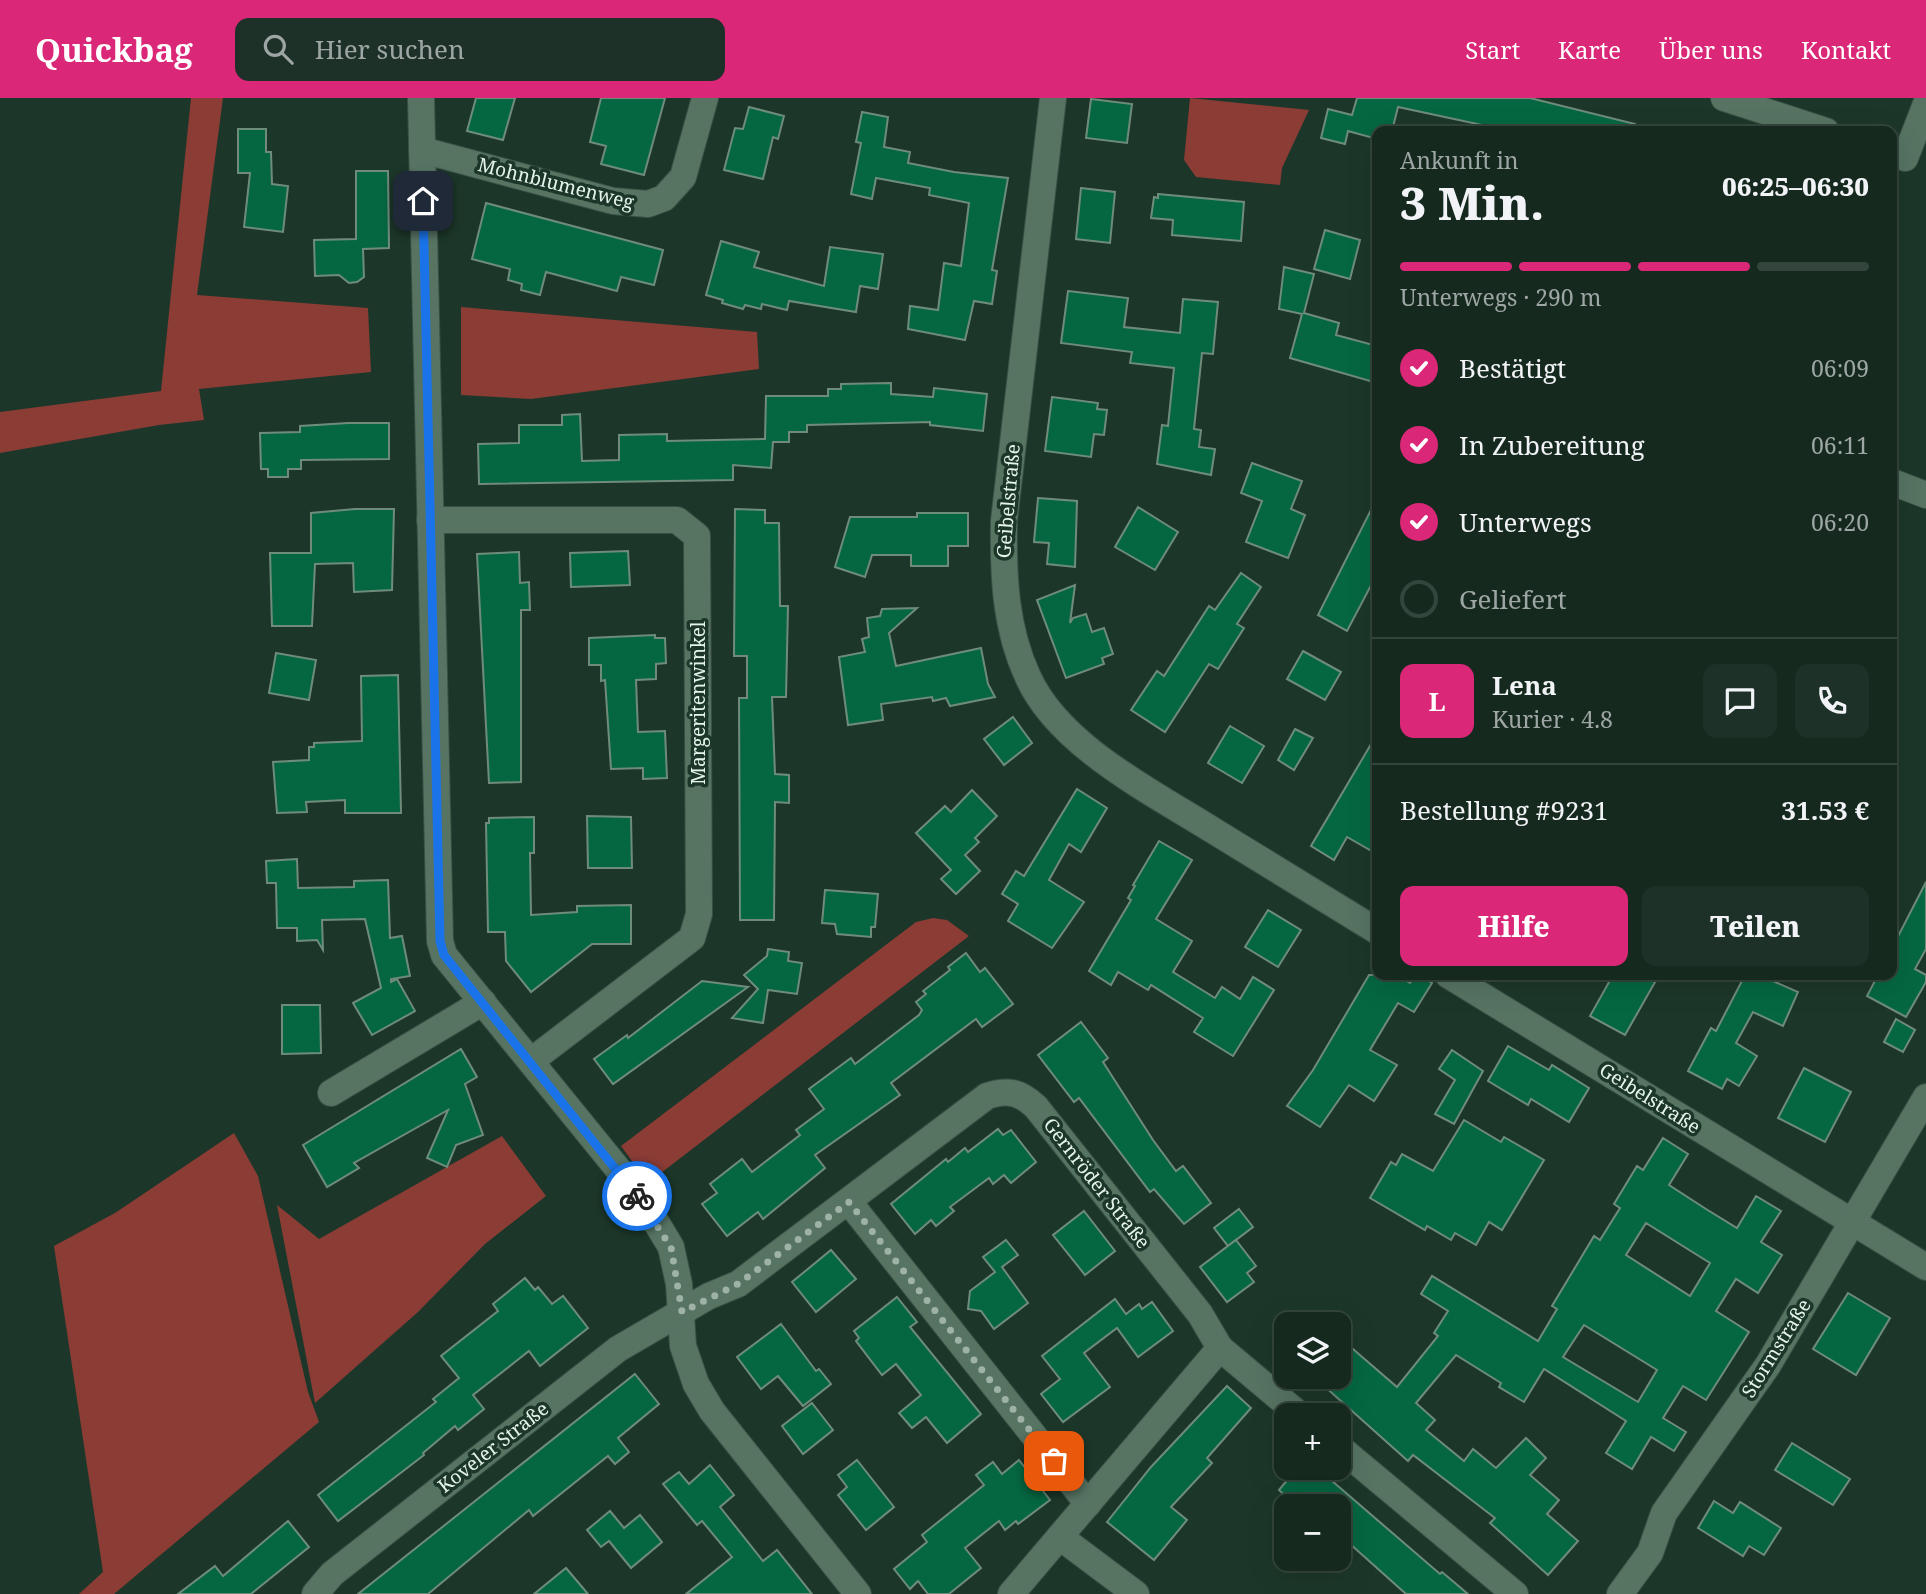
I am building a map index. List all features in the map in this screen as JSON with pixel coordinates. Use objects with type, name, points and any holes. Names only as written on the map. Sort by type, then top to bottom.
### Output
[{"type":"street","points":[[421,98],[440,941],[444,955],[622,1174],[659,1227],[671,1247],[682,1312],[683,1346],[696,1384],[712,1411],[858,1594]]},
{"type":"street","name":"Mohnblumenweg","points":[[422,150],[614,201],[648,204],[664,198],[683,177],[705,98]]},
{"type":"street","name":"Geibelstraße","points":[[1053,98],[1004,521],[1003,571],[1008,617],[1028,678],[1050,715],[1121,773],[1372,928]]},
{"type":"street","points":[[1724,98],[1811,126]]},
{"type":"street","points":[[1908,159],[1926,104]]},
{"type":"street","points":[[1897,484],[1926,495]]},
{"type":"street","name":"Margeritenwinkel","points":[[430,520],[677,520],[697,536],[699,914],[692,938],[531,1061]]},
{"type":"street","name":"Geibelstraße","points":[[1456,980],[1926,1267]]},
{"type":"street","points":[[331,1093],[483,1002]]},
{"type":"street","name":"Gernröder Straße","points":[[682,1312],[738,1284],[987,1096],[1003,1091],[1024,1095],[1036,1107],[1200,1314],[1220,1348]]},
{"type":"street","name":"Stormstraße","points":[[1620,1594],[1650,1553],[1664,1513],[1768,1365],[1926,1097]]},
{"type":"street","points":[[849,1202],[1088,1504]]},
{"type":"street","name":"Koveler Straße","points":[[315,1594],[332,1574],[618,1349],[682,1312]]},
{"type":"street","points":[[1011,1594],[1220,1348],[1286,1403]]},
{"type":"street","points":[[1351,1457],[1515,1594]]},
{"type":"street","points":[[1060,1537],[1136,1594]]},
{"type":"shaded area","points":[[191,98],[223,98],[197,295],[368,308],[371,372],[199,389],[204,420],[159,425],[0,453],[0,412],[161,391]]},
{"type":"shaded area","points":[[1190,98],[1309,110],[1282,168],[1280,185],[1196,177],[1184,160]]},
{"type":"shaded area","points":[[461,307],[757,332],[759,369],[531,399],[461,395]]},
{"type":"shaded area","points":[[933,918],[947,920],[969,936],[648,1183],[621,1146],[916,922]]},
{"type":"shaded area","points":[[234,1133],[258,1176],[308,1392],[319,1422],[114,1594],[79,1594],[103,1572],[54,1246],[115,1213]]},
{"type":"shaded area","points":[[502,1136],[546,1196],[485,1244],[418,1312],[315,1403],[277,1205],[319,1239]]},
{"type":"building","points":[[476,98],[515,98],[503,140],[467,131]]},
{"type":"building","points":[[601,98],[665,98],[644,175],[601,164],[606,146],[590,142]]},
{"type":"building","points":[[1357,98],[1530,98],[1635,124],[1487,126],[1398,107],[1393,126],[1372,126],[1372,138],[1348,131],[1345,144],[1321,138],[1328,109],[1352,115]]},
{"type":"building","points":[[1091,99],[1132,104],[1127,143],[1086,138]]},
{"type":"building","points":[[749,107],[784,116],[778,139],[773,137],[763,179],[724,170],[735,128],[743,129]]},
{"type":"building","points":[[862,112],[888,117],[884,147],[910,152],[908,163],[1008,178],[992,270],[997,271],[992,304],[974,301],[965,340],[908,329],[910,306],[938,310],[944,263],[961,266],[969,203],[929,195],[930,188],[876,178],[872,199],[851,194],[861,143],[856,142]]},
{"type":"building","points":[[238,129],[266,129],[266,152],[271,152],[272,184],[288,186],[283,232],[244,227],[250,173],[238,173]]},
{"type":"building","points":[[356,171],[388,171],[389,248],[363,249],[364,277],[357,282],[349,283],[339,275],[315,276],[314,240],[356,239]]},
{"type":"building","points":[[1081,188],[1115,192],[1110,243],[1076,239]]},
{"type":"building","points":[[1158,194],[1244,202],[1241,241],[1172,235],[1173,220],[1151,218],[1154,197],[1158,198]]},
{"type":"building","points":[[486,203],[663,250],[654,285],[621,277],[617,291],[546,272],[540,295],[521,290],[522,284],[508,280],[510,269],[472,259]]},
{"type":"building","points":[[1325,230],[1360,240],[1350,279],[1314,269]]},
{"type":"building","points":[[721,241],[759,252],[754,267],[824,286],[830,247],[883,254],[878,289],[860,286],[856,312],[789,301],[787,310],[762,304],[761,309],[745,305],[743,309],[722,303],[723,300],[706,295]]},
{"type":"building","points":[[1284,267],[1314,274],[1304,313],[1339,323],[1336,335],[1372,345],[1372,382],[1290,358],[1302,314],[1279,309]]},
{"type":"building","points":[[1068,291],[1128,298],[1124,327],[1180,333],[1183,299],[1218,302],[1213,354],[1202,353],[1194,429],[1201,430],[1199,447],[1215,449],[1211,475],[1157,464],[1162,425],[1168,426],[1174,368],[1130,363],[1132,352],[1061,343]]},
{"type":"building","points":[[891,383],[891,394],[933,397],[934,388],[987,394],[983,431],[930,425],[930,422],[807,425],[807,432],[789,432],[789,442],[773,442],[771,468],[733,465],[733,480],[479,484],[478,444],[519,443],[519,425],[562,425],[562,415],[580,414],[582,461],[619,460],[619,435],[667,434],[667,441],[765,439],[766,396],[828,396],[828,389],[841,389],[841,384]]},
{"type":"building","points":[[1052,397],[1098,403],[1097,409],[1107,410],[1104,435],[1094,434],[1091,457],[1045,451]]},
{"type":"building","points":[[389,423],[389,459],[301,460],[301,469],[288,469],[288,477],[268,477],[268,469],[261,469],[260,433],[300,432],[300,426]]},
{"type":"building","points":[[1252,463],[1302,481],[1291,509],[1305,515],[1288,558],[1246,542],[1262,501],[1241,493]]},
{"type":"building","points":[[1038,498],[1077,501],[1075,567],[1047,564],[1049,543],[1034,542]]},
{"type":"building","points":[[1138,507],[1178,532],[1155,570],[1115,547]]},
{"type":"building","points":[[1372,508],[1372,584],[1347,631],[1318,615]]},
{"type":"building","points":[[394,509],[392,590],[354,592],[353,563],[315,564],[312,626],[272,626],[270,553],[311,553],[311,513]]},
{"type":"building","points":[[735,509],[765,510],[765,523],[779,523],[780,606],[788,606],[786,697],[772,697],[775,774],[789,775],[789,803],[775,802],[774,920],[740,920],[739,698],[747,698],[747,656],[734,656]]},
{"type":"building","points":[[917,513],[968,513],[968,546],[948,546],[948,566],[911,566],[911,555],[872,555],[865,577],[835,567],[850,517],[917,517]]},
{"type":"building","points":[[628,551],[630,585],[571,587],[570,553]]},
{"type":"building","points":[[519,552],[520,583],[529,582],[530,610],[521,610],[521,782],[489,783],[477,554]]},
{"type":"building","points":[[1241,573],[1261,587],[1237,624],[1244,628],[1218,669],[1209,664],[1165,732],[1131,710],[1157,671],[1164,676],[1209,606],[1215,610]]},
{"type":"building","points":[[1075,585],[1070,623],[1073,618],[1086,614],[1092,632],[1104,628],[1113,654],[1102,658],[1104,664],[1066,678],[1037,600]]},
{"type":"building","points":[[917,608],[889,633],[896,666],[981,648],[988,684],[995,697],[950,706],[946,698],[933,701],[932,697],[881,704],[883,720],[848,725],[839,657],[865,652],[862,639],[869,637],[867,618],[880,616],[882,609]]},
{"type":"building","points":[[655,635],[655,638],[665,638],[666,663],[656,664],[656,679],[636,680],[638,732],[665,731],[667,778],[643,779],[643,768],[611,769],[605,680],[601,681],[601,665],[589,665],[589,638]]},
{"type":"building","points":[[1303,651],[1341,672],[1325,700],[1287,679]]},
{"type":"building","points":[[276,653],[316,660],[309,700],[269,693]]},
{"type":"building","points":[[398,675],[401,813],[345,813],[345,800],[306,802],[307,812],[277,813],[273,762],[309,760],[309,747],[314,747],[314,743],[362,741],[361,676]]},
{"type":"building","points":[[1013,717],[1032,743],[1004,765],[984,739]]},
{"type":"building","points":[[1230,726],[1264,746],[1242,783],[1208,763]]},
{"type":"building","points":[[1295,729],[1313,738],[1294,770],[1278,760]]},
{"type":"building","points":[[1372,742],[1372,851],[1347,837],[1334,860],[1311,846]]},
{"type":"building","points":[[1077,789],[1107,808],[1081,852],[1069,844],[1049,880],[1084,902],[1052,948],[1008,921],[1018,904],[1002,894],[1016,871],[1024,876]]},
{"type":"building","points":[[972,790],[997,816],[975,838],[979,842],[965,855],[980,871],[956,894],[941,879],[951,870],[916,833],[945,806],[951,812]]},
{"type":"building","points":[[587,816],[631,817],[632,868],[588,868]]},
{"type":"building","points":[[534,817],[534,853],[530,853],[531,915],[577,912],[577,906],[631,905],[631,944],[592,944],[531,992],[506,961],[505,932],[488,932],[486,823],[489,823],[489,818]]},
{"type":"building","points":[[1159,841],[1192,860],[1156,919],[1192,941],[1173,972],[1215,998],[1222,987],[1240,999],[1253,977],[1274,990],[1233,1056],[1194,1032],[1203,1018],[1151,985],[1148,990],[1118,972],[1111,985],[1089,971],[1131,900],[1128,898],[1135,886],[1133,885]]},
{"type":"building","points":[[297,859],[298,888],[354,887],[354,881],[388,880],[390,938],[402,936],[410,976],[391,979],[391,982],[397,979],[415,1011],[372,1035],[353,1003],[381,988],[365,919],[322,920],[323,950],[317,940],[297,941],[297,928],[277,928],[276,883],[267,883],[266,861]]},
{"type":"building","points":[[1926,882],[1926,949],[1915,969],[1926,975],[1926,982],[1906,1017],[1867,996],[1875,980],[1897,980],[1897,938]]},
{"type":"building","points":[[825,890],[878,894],[875,927],[871,927],[871,937],[837,934],[835,924],[822,923]]},
{"type":"building","points":[[1268,910],[1301,930],[1278,967],[1245,947]]},
{"type":"building","points":[[768,949],[789,952],[788,961],[802,963],[797,994],[768,990],[763,1023],[732,1018],[758,989],[744,975],[767,956]]},
{"type":"building","points":[[966,953],[980,972],[985,968],[1013,1004],[982,1027],[976,1019],[891,1083],[900,1095],[815,1155],[825,1168],[763,1219],[758,1212],[727,1236],[702,1204],[717,1193],[710,1184],[742,1159],[752,1172],[800,1135],[796,1130],[824,1109],[809,1089],[851,1058],[855,1064],[919,1015],[922,1010],[916,1002],[926,994],[923,991],[950,970],[948,967]]},
{"type":"building","points":[[1369,975],[1372,975],[1372,980],[1405,980],[1410,983],[1412,980],[1427,980],[1432,983],[1414,1012],[1398,1003],[1370,1050],[1397,1065],[1374,1101],[1349,1085],[1320,1127],[1287,1106],[1313,1070]]},
{"type":"building","points":[[1610,980],[1656,980],[1625,1035],[1590,1016]]},
{"type":"building","points":[[1742,980],[1770,980],[1798,992],[1783,1026],[1753,1012],[1736,1043],[1757,1056],[1739,1086],[1727,1079],[1722,1089],[1688,1071],[1711,1028],[1716,1031]]},
{"type":"building","points":[[702,981],[748,987],[613,1084],[594,1059],[627,1035],[628,1038]]},
{"type":"building","points":[[282,1005],[320,1005],[321,1053],[282,1054]]},
{"type":"building","points":[[1896,1019],[1915,1030],[1903,1052],[1884,1042]]},
{"type":"building","points":[[1081,1022],[1108,1058],[1103,1062],[1153,1140],[1176,1171],[1183,1166],[1211,1203],[1184,1224],[1154,1189],[1150,1192],[1079,1098],[1074,1102],[1038,1055]]},
{"type":"building","points":[[1508,1046],[1549,1070],[1552,1065],[1589,1088],[1569,1122],[1531,1099],[1528,1105],[1488,1081]]},
{"type":"building","points":[[461,1049],[477,1077],[465,1084],[483,1135],[456,1145],[447,1167],[427,1158],[448,1110],[354,1163],[359,1168],[327,1187],[303,1145]]},
{"type":"building","points":[[1452,1050],[1483,1071],[1454,1124],[1435,1114],[1455,1080],[1439,1069]]},
{"type":"building","points":[[1804,1068],[1851,1092],[1825,1142],[1778,1118]]},
{"type":"building","points":[[1464,1120],[1501,1142],[1504,1137],[1544,1160],[1502,1230],[1489,1222],[1476,1245],[1455,1233],[1451,1240],[1427,1226],[1425,1230],[1370,1198],[1391,1162],[1396,1165],[1402,1154],[1433,1171]]},
{"type":"building","points":[[998,1129],[1003,1135],[1011,1130],[1036,1162],[1011,1183],[1004,1175],[993,1184],[989,1178],[950,1207],[954,1211],[936,1226],[931,1220],[915,1234],[891,1204],[946,1159],[948,1162],[965,1148],[968,1152]]},
{"type":"building","points":[[1663,1138],[1688,1154],[1669,1185],[1706,1209],[1737,1228],[1756,1196],[1781,1211],[1761,1242],[1782,1255],[1758,1293],[1736,1279],[1716,1311],[1749,1332],[1706,1400],[1683,1386],[1663,1418],[1686,1432],[1674,1451],[1651,1437],[1632,1469],[1606,1453],[1626,1421],[1544,1369],[1524,1402],[1499,1387],[1501,1383],[1456,1355],[1416,1403],[1435,1420],[1426,1430],[1464,1461],[1473,1449],[1496,1468],[1526,1438],[1546,1458],[1530,1475],[1559,1500],[1547,1514],[1578,1541],[1548,1575],[1490,1523],[1495,1518],[1413,1455],[1408,1461],[1351,1410],[1351,1403],[1343,1403],[1327,1389],[1351,1389],[1351,1347],[1397,1387],[1438,1336],[1434,1333],[1448,1311],[1421,1294],[1432,1276],[1538,1341],[1557,1309],[1552,1306],[1594,1236],[1600,1240],[1620,1208],[1614,1204],[1637,1166],[1643,1170]],"holes":[[[1646,1223],[1710,1263],[1690,1296],[1626,1255]],[[1584,1325],[1657,1370],[1638,1402],[1563,1357]]]},
{"type":"building","points":[[1239,1209],[1253,1227],[1228,1246],[1214,1228]]},
{"type":"building","points":[[1084,1211],[1115,1251],[1085,1275],[1053,1235]]},
{"type":"building","points":[[1006,1240],[1018,1255],[1002,1267],[1028,1303],[994,1329],[981,1311],[968,1309],[970,1291],[995,1272],[983,1257]]},
{"type":"building","points":[[1236,1240],[1256,1266],[1247,1273],[1254,1282],[1227,1302],[1200,1267]]},
{"type":"building","points":[[831,1250],[856,1279],[816,1312],[792,1282]]},
{"type":"building","points":[[525,1278],[535,1290],[538,1287],[552,1304],[563,1296],[588,1328],[540,1366],[529,1351],[473,1395],[484,1409],[458,1430],[455,1426],[423,1453],[424,1455],[338,1521],[318,1495],[436,1402],[433,1399],[459,1378],[441,1356],[498,1311],[493,1304]]},
{"type":"building","points":[[1848,1293],[1890,1318],[1856,1375],[1813,1349]]},
{"type":"building","points":[[897,1297],[917,1322],[910,1327],[981,1414],[947,1443],[926,1417],[912,1428],[899,1413],[921,1395],[896,1364],[882,1375],[856,1341],[859,1338],[854,1331]]},
{"type":"building","points":[[1115,1299],[1126,1314],[1139,1304],[1142,1309],[1152,1302],[1173,1331],[1138,1357],[1117,1328],[1084,1353],[1110,1387],[1063,1422],[1041,1394],[1060,1379],[1042,1356]]},
{"type":"building","points":[[781,1324],[816,1371],[819,1369],[831,1384],[803,1406],[778,1376],[761,1389],[737,1357]]},
{"type":"building","points":[[635,1374],[659,1404],[618,1438],[629,1452],[615,1464],[608,1456],[533,1516],[529,1510],[428,1594],[358,1594]]},
{"type":"building","points":[[1227,1386],[1251,1408],[1207,1458],[1212,1463],[1171,1507],[1187,1520],[1154,1560],[1107,1522],[1151,1467]]},
{"type":"building","points":[[812,1403],[833,1430],[803,1454],[782,1426]]},
{"type":"building","points":[[1792,1443],[1850,1479],[1833,1505],[1775,1470]]},
{"type":"building","points":[[857,1460],[894,1507],[866,1530],[838,1495],[847,1487],[838,1475]]},
{"type":"building","points":[[1019,1460],[1050,1500],[1018,1524],[1016,1521],[1005,1530],[999,1521],[965,1548],[981,1568],[949,1594],[928,1594],[918,1581],[910,1589],[894,1569],[927,1542],[922,1535],[984,1485],[976,1475],[993,1462],[1002,1474]]},
{"type":"building","points":[[710,1465],[734,1495],[720,1507],[763,1561],[777,1550],[812,1594],[686,1594],[732,1557],[702,1521],[697,1525],[663,1484],[679,1472],[689,1484]]},
{"type":"building","points":[[1287,1480],[1331,1480],[1347,1494],[1283,1494],[1279,1490]]},
{"type":"building","points":[[1351,1497],[1440,1574],[1442,1572],[1468,1594],[1406,1594],[1351,1545]]},
{"type":"building","points":[[1714,1501],[1733,1513],[1740,1502],[1781,1528],[1764,1555],[1749,1546],[1743,1556],[1698,1528]]},
{"type":"building","points":[[610,1511],[624,1528],[640,1515],[662,1542],[631,1568],[609,1541],[601,1547],[587,1530]]},
{"type":"building","points":[[288,1521],[309,1547],[251,1594],[178,1594],[215,1566],[223,1576]]},
{"type":"building","points":[[566,1568],[588,1594],[534,1594]]},
{"type":"way so far","points":[[637,1196],[671,1247],[682,1312],[709,1296],[738,1284],[849,1202],[1054,1461]]},
{"type":"route","points":[[423,201],[440,941],[444,955],[637,1196]]}]
